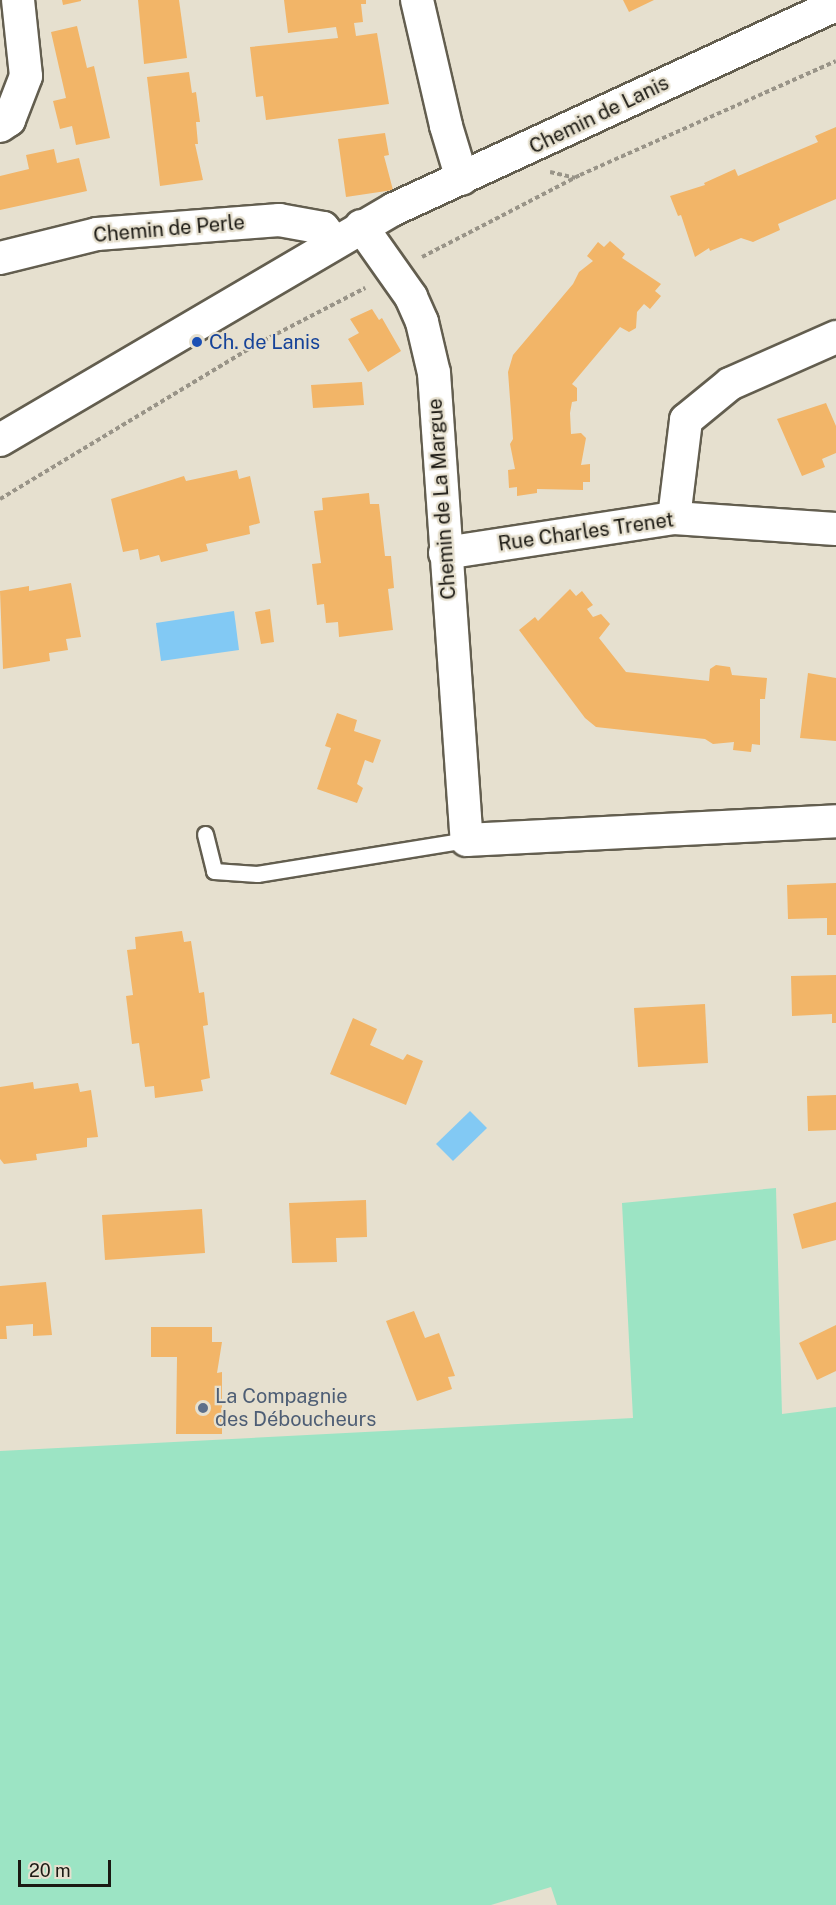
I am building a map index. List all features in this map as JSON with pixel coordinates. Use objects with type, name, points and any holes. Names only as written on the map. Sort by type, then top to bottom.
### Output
[{"type":"street","points":[[0,126],[9,120],[26,76],[18,0]]},
{"type":"street","points":[[417,0],[446,126],[462,178]]},
{"type":"street","name":"Chemin de Lanis","points":[[361,226],[836,5]]},
{"type":"street","name":"Chemin de Perle","points":[[0,258],[97,234],[279,220],[323,228],[334,241]]},
{"type":"street","points":[[0,440],[361,226]]},
{"type":"street","name":"Chemin de La Margue","points":[[361,226],[396,272],[422,322],[434,373],[467,840]]},
{"type":"street","points":[[674,518],[686,420],[730,384],[836,338]]},
{"type":"street","name":"Rue Charles Trenet","points":[[445,553],[674,518],[836,529]]},
{"type":"street","points":[[467,840],[836,821]]},
{"type":"lane","points":[[205,834],[214,872],[257,874],[467,840]]},
{"type":"path","points":[[421,258],[580,175],[836,61]]},
{"type":"path","points":[[0,499],[257,344],[374,283]]},
{"type":"green space","points":[[776,1188],[782,1414],[836,1407],[836,1905],[557,1905],[551,1887],[491,1905],[0,1905],[0,1451],[633,1418],[622,1203]]},
{"type":"water","points":[[234,611],[239,650],[161,661],[156,623]]},
{"type":"water","points":[[470,1111],[487,1128],[453,1161],[436,1144]]},
{"type":"building","points":[[62,0],[81,0],[81,1],[63,5]]},
{"type":"building","points":[[138,0],[179,0],[187,58],[144,64]]},
{"type":"building","points":[[284,0],[366,0],[366,4],[361,4],[363,22],[354,23],[356,36],[377,33],[389,104],[266,120],[263,96],[256,97],[250,47],[338,38],[336,27],[288,33]]},
{"type":"building","points":[[623,0],[654,0],[629,12]]},
{"type":"building","points":[[77,26],[87,68],[94,66],[110,138],[76,145],[72,126],[60,129],[53,101],[66,98],[51,32]]},
{"type":"building","points":[[189,72],[192,93],[196,92],[200,122],[196,122],[198,144],[195,144],[203,180],[160,186],[147,77]]},
{"type":"building","points":[[836,127],[836,199],[778,224],[780,230],[753,242],[741,238],[710,251],[709,248],[695,257],[681,215],[678,216],[670,196],[705,185],[704,183],[735,169],[738,176],[818,142],[815,136]]},
{"type":"building","points":[[385,133],[389,155],[384,156],[393,190],[346,197],[338,139]]},
{"type":"building","points":[[54,149],[57,163],[79,158],[87,191],[0,210],[0,176],[29,169],[26,155]]},
{"type":"building","points":[[610,241],[625,254],[622,258],[661,284],[655,291],[661,296],[650,309],[644,304],[637,312],[636,328],[629,332],[620,327],[572,384],[577,388],[577,401],[572,402],[570,413],[571,434],[581,433],[586,438],[581,465],[590,464],[590,482],[583,482],[583,490],[537,489],[537,493],[517,496],[517,487],[509,488],[508,470],[515,469],[510,444],[513,439],[508,372],[513,355],[573,284],[579,272],[593,261],[587,256],[598,242],[604,247]]},
{"type":"building","points":[[372,309],[379,320],[382,318],[401,351],[368,372],[348,339],[359,333],[350,319]]},
{"type":"building","points":[[362,382],[364,405],[313,408],[311,385]]},
{"type":"building","points":[[826,403],[836,426],[836,453],[822,459],[825,467],[802,476],[777,419]]},
{"type":"building","points":[[237,470],[239,479],[250,476],[260,523],[249,526],[250,534],[206,544],[208,551],[161,562],[159,555],[140,560],[138,549],[123,552],[111,499],[184,476],[186,481]]},
{"type":"building","points":[[369,493],[370,504],[379,504],[385,556],[391,556],[394,588],[388,589],[393,630],[339,637],[338,622],[326,623],[324,604],[317,605],[312,564],[321,563],[314,511],[323,510],[322,498]]},
{"type":"building","points":[[71,583],[81,637],[66,639],[68,650],[49,653],[50,661],[3,669],[0,591],[29,586],[29,591]]},
{"type":"building","points":[[570,589],[576,596],[582,591],[593,605],[587,609],[593,617],[601,614],[610,624],[599,638],[626,672],[709,681],[710,669],[716,665],[730,667],[732,675],[767,678],[765,699],[760,699],[760,745],[752,744],[751,752],[733,750],[734,742],[713,744],[705,739],[596,727],[585,718],[519,630],[535,617],[538,621]]},
{"type":"building","points":[[270,609],[274,642],[261,644],[255,612]]},
{"type":"building","points":[[808,673],[836,678],[836,741],[800,738]]},
{"type":"building","points":[[337,713],[357,720],[354,731],[381,740],[373,763],[365,760],[357,784],[363,788],[357,803],[317,789],[331,748],[325,746]]},
{"type":"building","points":[[836,883],[836,935],[827,935],[827,918],[788,919],[787,885]]},
{"type":"building","points":[[182,931],[184,942],[191,941],[199,993],[204,992],[208,1025],[203,1026],[210,1078],[201,1080],[203,1091],[155,1098],[154,1086],[145,1087],[139,1043],[132,1044],[126,996],[133,995],[127,950],[136,949],[135,937]]},
{"type":"building","points":[[836,975],[836,1023],[832,1023],[832,1014],[792,1016],[791,976]]},
{"type":"building","points":[[705,1004],[708,1063],[638,1067],[634,1008]]},
{"type":"building","points":[[353,1018],[377,1029],[370,1045],[403,1060],[407,1054],[423,1061],[406,1105],[330,1074]]},
{"type":"building","points":[[33,1082],[34,1089],[78,1083],[80,1092],[91,1090],[98,1137],[87,1138],[87,1147],[36,1154],[37,1160],[4,1164],[0,1159],[0,1087]]},
{"type":"building","points":[[836,1095],[836,1130],[808,1131],[807,1096]]},
{"type":"building","points":[[366,1200],[367,1237],[336,1238],[337,1262],[292,1263],[289,1203]]},
{"type":"building","points":[[836,1202],[836,1240],[802,1249],[793,1214]]},
{"type":"building","points":[[202,1209],[205,1253],[105,1260],[102,1215]]},
{"type":"building","points":[[46,1282],[52,1335],[33,1336],[33,1324],[6,1326],[7,1339],[0,1339],[0,1286]]},
{"type":"building","points":[[414,1311],[425,1338],[439,1333],[455,1376],[448,1377],[452,1389],[417,1401],[386,1321]]},
{"type":"building","points":[[836,1325],[836,1371],[817,1380],[799,1343]]},
{"type":"building","points":[[151,1327],[212,1327],[212,1342],[222,1342],[217,1373],[222,1372],[222,1434],[176,1434],[177,1357],[151,1357]]},
{"type":"place","name":"Ch. de Lanis","points":[[197,342]]},
{"type":"place","name":"La Compagnie des Déboucheurs","points":[[203,1408]]}]
